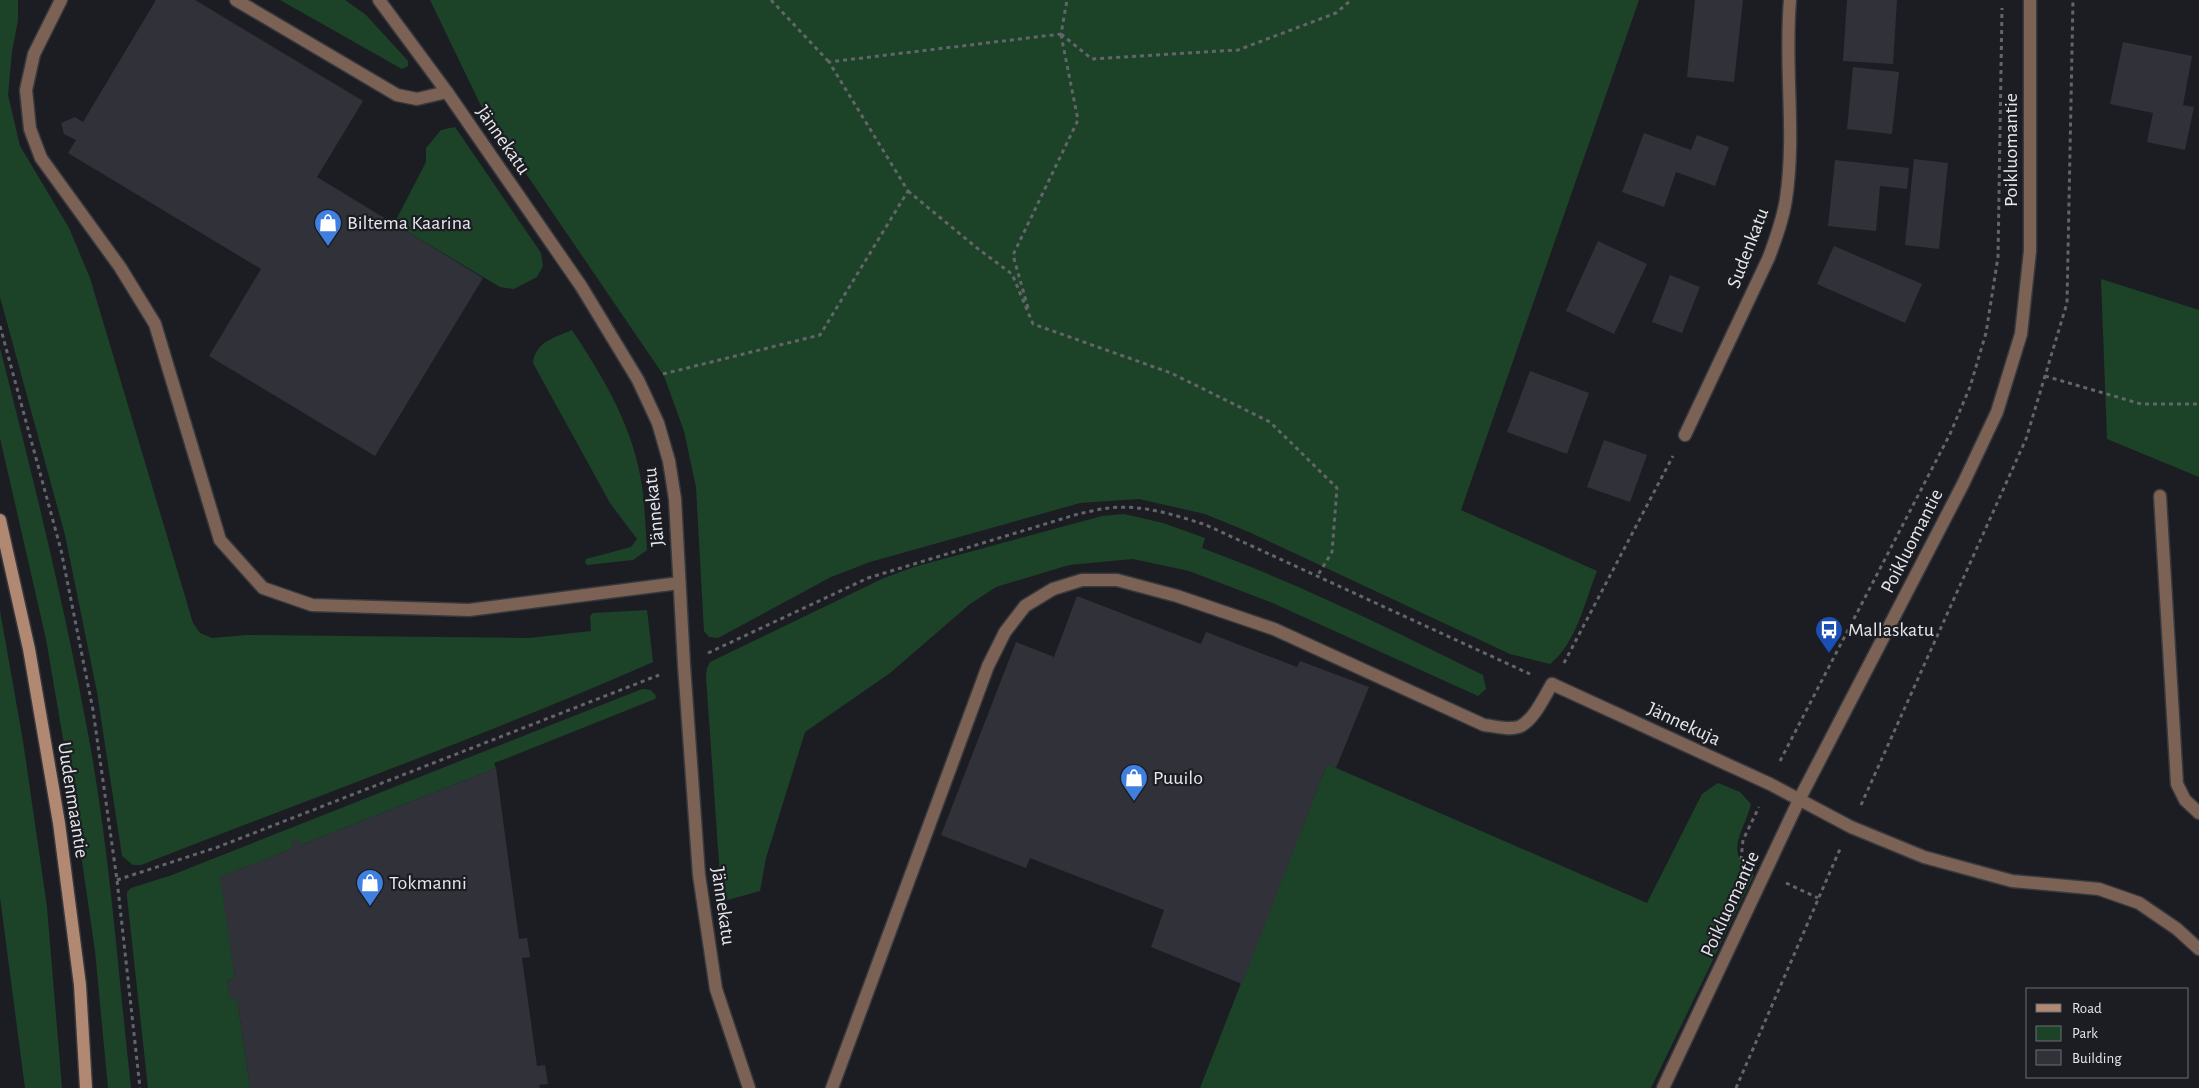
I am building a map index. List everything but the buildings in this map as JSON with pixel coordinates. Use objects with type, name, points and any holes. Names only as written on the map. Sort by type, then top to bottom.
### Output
[{"type":"main road","name":"Uudenmaantie","points":[[0,520],[29,649],[59,823],[80,985],[86,1088]]},
{"type":"street","points":[[61,0],[34,54],[26,90],[30,129],[42,158],[120,267],[155,324],[220,540],[263,588],[312,606],[469,610],[679,583]]},
{"type":"street","points":[[236,0],[397,95],[417,99],[447,92]]},
{"type":"street","name":"Jännekatu","points":[[379,0],[447,92],[581,286],[638,380],[658,423],[669,461],[675,499],[684,665],[699,876],[716,989],[749,1088]]},
{"type":"street","name":"Sudenkatu","points":[[1685,435],[1769,257],[1786,199],[1789,164],[1790,0]]},
{"type":"street","name":"Poikluomantie","points":[[1664,1088],[1800,798],[1963,484],[1997,412],[2021,334],[2030,251],[2030,0]]},
{"type":"street","points":[[2160,496],[2177,784],[2185,800],[2199,813]]},
{"type":"street","points":[[832,1088],[988,666],[1005,632],[1025,606],[1053,589],[1082,580],[1117,580],[1177,596],[1274,629],[1484,725],[1506,728],[1520,726],[1534,712],[1552,684]]},
{"type":"street","name":"Jännekuja","points":[[1552,684],[1800,798]]},
{"type":"street","points":[[1800,798],[1851,826],[1924,857],[2012,881],[2099,889],[2139,903],[2177,929],[2199,949]]},
{"type":"path","points":[[771,0],[829,62],[908,191],[977,248],[1012,274],[1033,324],[1171,373],[1270,422],[1337,488],[1332,552],[1318,575]]},
{"type":"path","points":[[1033,324],[1013,255],[1078,120],[1061,34],[1067,0]]},
{"type":"path","points":[[829,62],[1061,34],[1092,58],[1238,50],[1336,13],[1351,0]]},
{"type":"path","points":[[1818,898],[1741,860],[1743,840],[1950,434],[1970,387],[1986,333],[1998,257],[2002,0]]},
{"type":"path","points":[[638,380],[820,335],[908,191]]},
{"type":"path","points":[[0,326],[61,550],[93,710],[117,880],[140,1088]]},
{"type":"path","points":[[2044,376],[2141,404],[2199,404]]},
{"type":"path","points":[[117,880],[218,847],[684,665],[868,578],[1078,514],[1111,508],[1138,509],[1173,514],[1206,525],[1552,684],[1685,435]]},
{"type":"green space","points":[[0,0],[18,0],[18,20],[12,52],[8,95],[20,146],[69,228],[90,278],[193,623],[200,633],[212,638],[247,635],[529,638],[591,631],[590,616],[593,613],[647,610],[653,662],[462,741],[141,865],[133,865],[122,856],[97,692],[65,535],[0,297]]},
{"type":"green space","points":[[280,0],[345,0],[366,15],[408,61],[408,66],[402,69]]},
{"type":"green space","points":[[430,0],[1639,0],[1461,510],[1597,571],[1579,621],[1567,645],[1550,664],[1510,654],[1249,532],[1205,514],[1139,499],[1080,503],[870,562],[831,577],[718,638],[709,637],[704,631],[696,487],[684,431],[664,376],[484,112]]},
{"type":"green space","points":[[455,127],[541,253],[543,266],[537,277],[514,289],[500,287],[394,224],[426,162],[426,148],[441,130]]},
{"type":"green space","points":[[2101,279],[2199,310],[2199,477],[2107,439]]},
{"type":"green space","points":[[572,330],[593,363],[621,414],[634,451],[642,490],[647,550],[633,560],[587,565],[585,562],[586,559],[631,547],[637,539],[610,503],[533,363],[542,345]]},
{"type":"green space","points":[[0,348],[48,542],[70,640],[89,739],[103,826],[131,1088],[108,1088],[95,951],[71,785],[46,639],[0,438]]},
{"type":"green space","points":[[1124,514],[1163,523],[1205,538],[1202,548],[1309,592],[1483,675],[1486,689],[1478,696],[1275,604],[1189,571],[1133,559],[1069,565],[996,587],[970,604],[890,673],[805,732],[766,858],[760,891],[724,901],[720,877],[706,677],[710,662],[884,578],[914,567],[1102,516]]},
{"type":"green space","points":[[0,611],[23,741],[47,907],[62,1088],[25,1088],[0,897]]},
{"type":"green space","points":[[642,689],[651,690],[656,696],[655,699],[494,763],[496,768],[301,845],[291,841],[294,848],[221,877],[235,979],[227,980],[230,998],[237,998],[250,1088],[148,1088],[127,897],[127,892],[131,888],[172,875]]},
{"type":"green space","points":[[1327,764],[1647,903],[1702,794],[1718,783],[1740,792],[1751,804],[1740,834],[1737,850],[1739,858],[1754,875],[1651,1088],[1200,1088]]},
{"type":"place","name":"Biltema Kaarina","points":[[328,247]]},
{"type":"place","name":"Mallaskatu","points":[[1829,654]]},
{"type":"place","name":"Puuilo","points":[[1134,802]]},
{"type":"place","name":"Tokmanni","points":[[370,907]]}]
